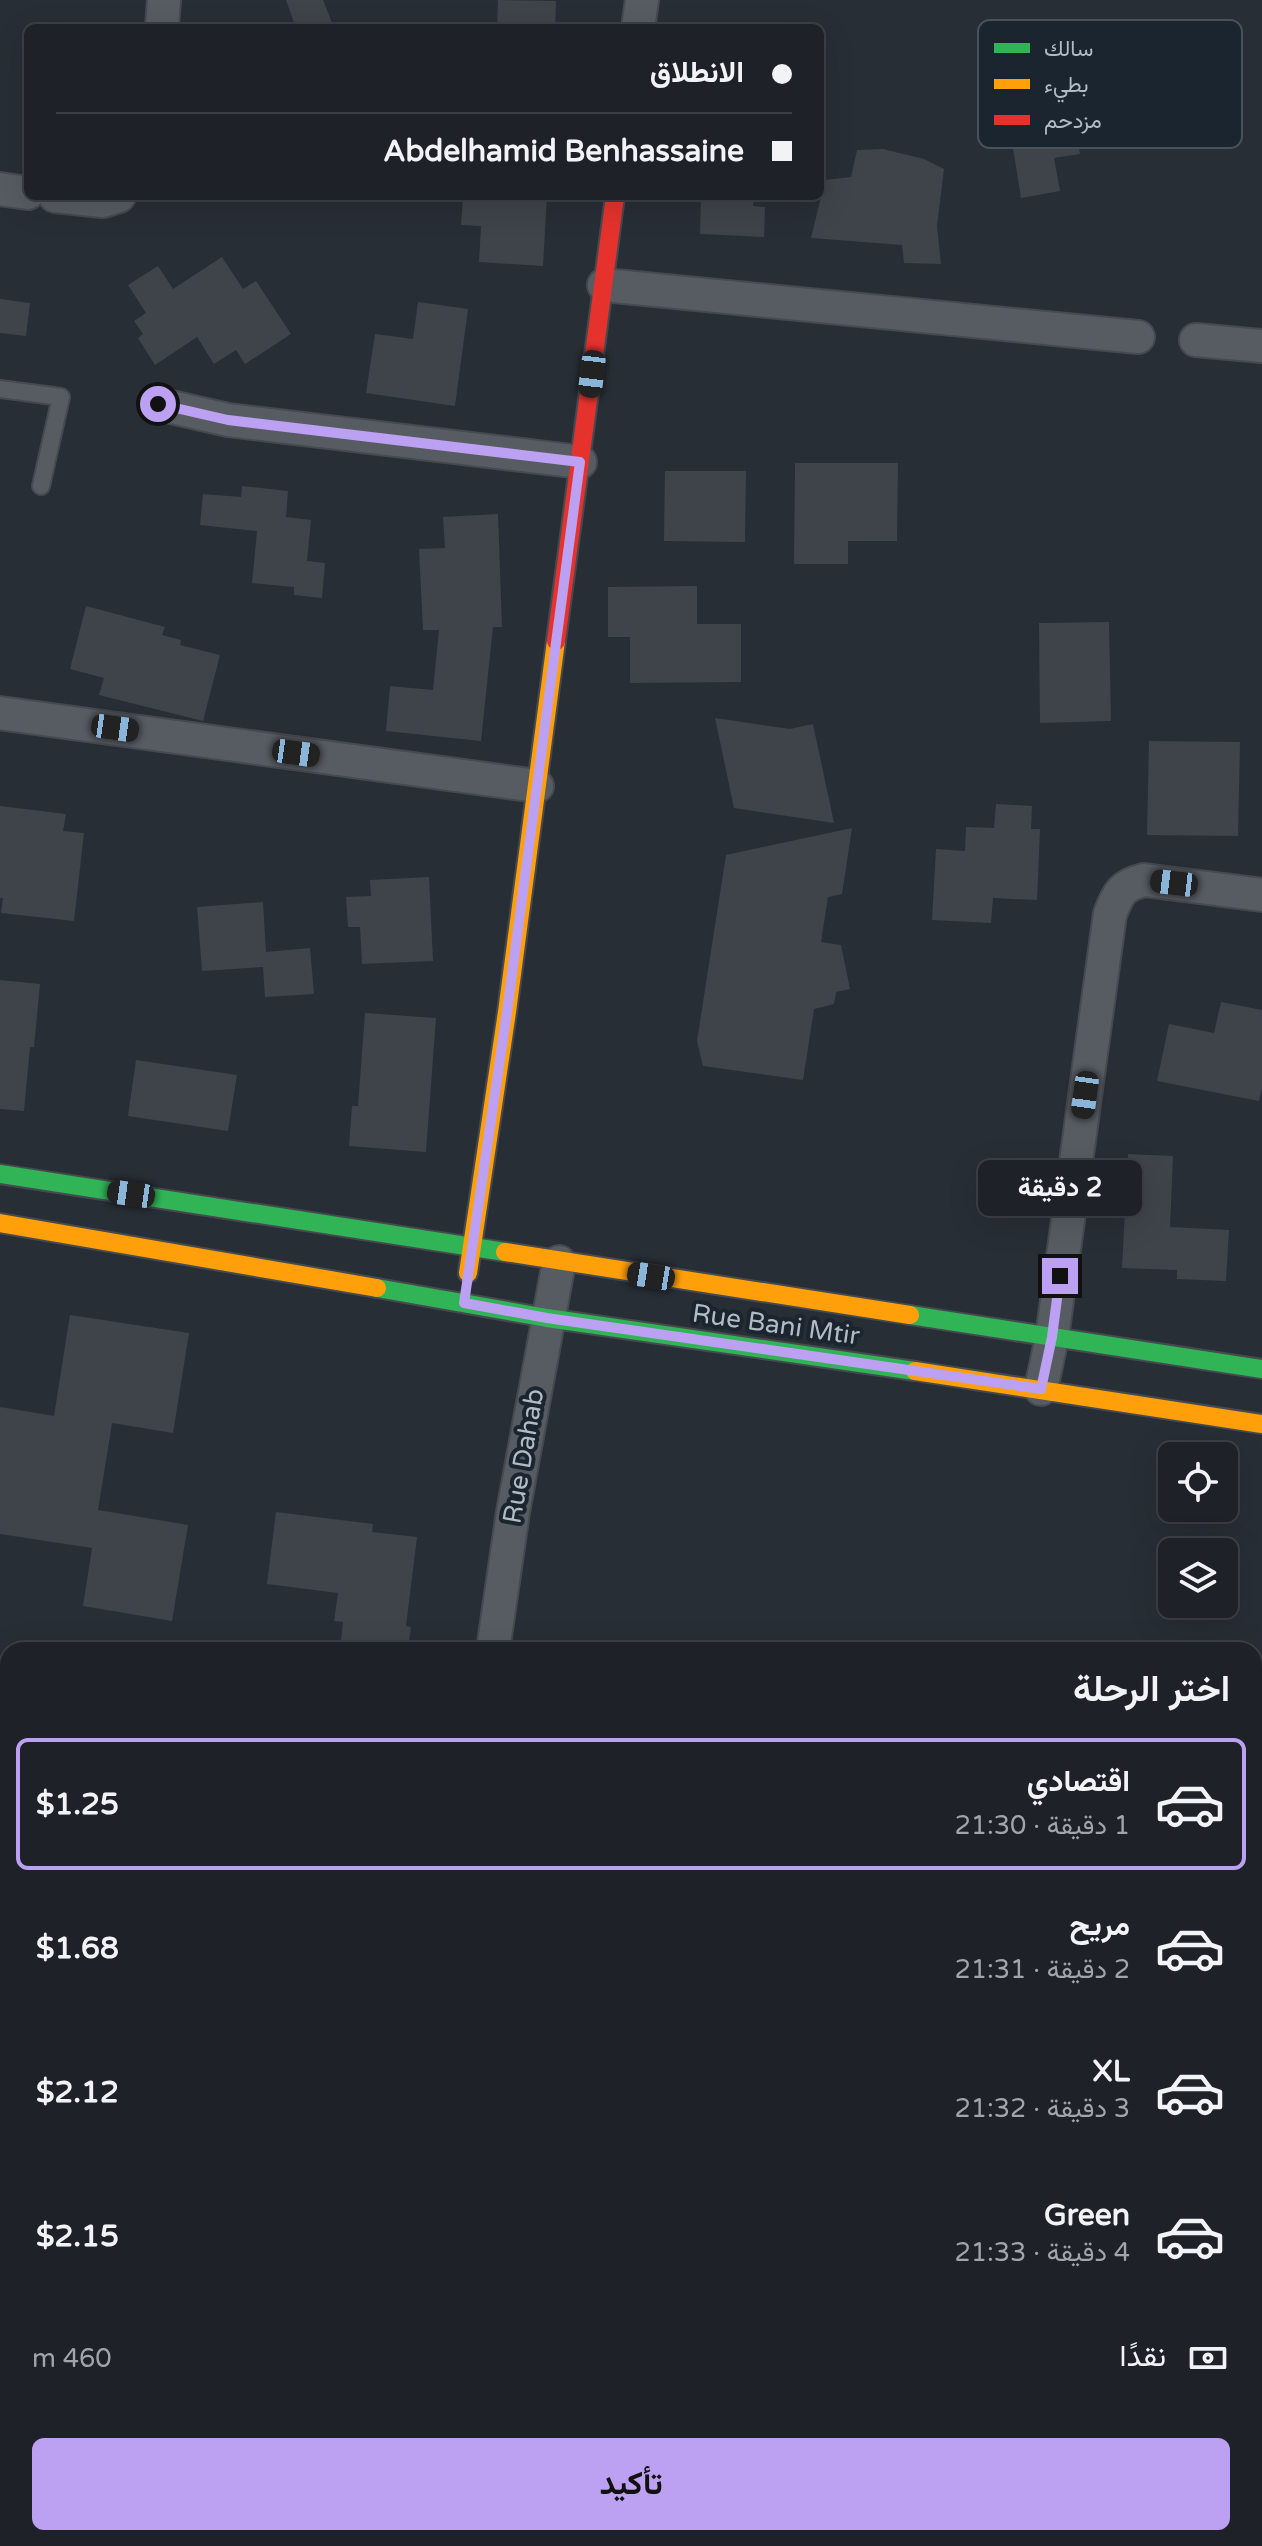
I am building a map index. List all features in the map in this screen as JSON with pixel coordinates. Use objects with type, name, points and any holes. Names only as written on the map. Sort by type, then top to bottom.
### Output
[{"type":"street","points":[[162,24],[164,0]]},
{"type":"street","points":[[639,24],[642,0]]},
{"type":"street","points":[[0,189],[24,192]]},
{"type":"street","points":[[464,1303],[507,1012],[615,200]]},
{"type":"street","points":[[604,285],[1138,337]]},
{"type":"street","points":[[1196,340],[1262,346]]},
{"type":"street","points":[[158,404],[228,420],[580,462]]},
{"type":"street","points":[[0,713],[537,786]]},
{"type":"street","points":[[1041,1389],[1052,1337],[1110,914],[1120,892],[1127,885],[1144,880],[1262,895]]},
{"type":"street","name":"Rue Bani Mtir","points":[[0,1174],[1262,1369]]},
{"type":"street","name":"Rue Bani Mtir","points":[[0,1223],[547,1318],[1262,1424]]},
{"type":"street","name":"Rue Dahab","points":[[494,1642],[513,1512],[559,1262]]},
{"type":"lane","points":[[0,389],[61,397],[41,486]]},
{"type":"building","points":[[286,0],[323,0],[332,23],[329,24],[295,24]]},
{"type":"building","points":[[498,0],[556,1],[555,24],[497,24]]},
{"type":"building","points":[[1013,148],[1079,148],[1080,154],[1054,158],[1060,191],[1021,198]]},
{"type":"building","points":[[883,149],[924,159],[944,169],[937,226],[941,264],[904,263],[902,245],[811,238],[820,200],[824,200],[825,180],[851,177],[857,150]]},
{"type":"building","points":[[463,200],[547,200],[543,266],[479,262],[481,226],[461,225]]},
{"type":"building","points":[[701,200],[754,200],[753,206],[765,207],[764,237],[700,234]]},
{"type":"building","points":[[222,257],[243,289],[256,281],[291,334],[245,364],[236,350],[214,364],[197,337],[155,365],[138,338],[143,334],[134,321],[146,313],[128,285],[158,266],[173,289]]},
{"type":"building","points":[[0,299],[30,303],[26,336],[0,333]]},
{"type":"building","points":[[418,302],[468,309],[455,406],[366,393],[375,334],[413,339]]},
{"type":"building","points":[[795,463],[898,463],[897,541],[848,541],[848,564],[794,564]]},
{"type":"building","points":[[665,471],[746,471],[745,542],[664,541]]},
{"type":"building","points":[[242,486],[288,491],[286,517],[311,520],[307,561],[325,563],[322,598],[294,595],[294,587],[252,583],[257,531],[200,525],[203,494],[241,497]]},
{"type":"building","points":[[498,514],[502,627],[493,627],[481,741],[386,731],[390,686],[433,690],[439,630],[423,630],[419,549],[445,548],[443,517]]},
{"type":"building","points":[[697,586],[697,624],[741,624],[741,682],[630,683],[630,637],[608,637],[608,587]]},
{"type":"building","points":[[86,606],[165,627],[162,635],[181,640],[180,645],[220,655],[203,721],[99,695],[104,678],[70,669]]},
{"type":"building","points":[[1109,622],[1111,721],[1040,723],[1039,623]]},
{"type":"building","points":[[715,718],[790,729],[813,724],[834,823],[734,808]]},
{"type":"building","points":[[1149,741],[1240,742],[1238,836],[1147,835]]},
{"type":"building","points":[[996,804],[1032,806],[1031,829],[1040,829],[1037,900],[993,898],[991,923],[932,920],[936,849],[965,851],[966,827],[994,828]]},
{"type":"building","points":[[0,806],[66,814],[63,831],[84,833],[74,921],[1,913]]},
{"type":"building","points":[[852,828],[842,894],[828,897],[821,942],[841,945],[850,989],[836,992],[834,1004],[814,1009],[803,1080],[703,1066],[697,1041],[726,855]]},
{"type":"building","points":[[429,877],[433,961],[362,964],[360,927],[348,927],[346,897],[371,896],[370,880]]},
{"type":"building","points":[[263,902],[266,952],[310,948],[314,994],[265,997],[263,967],[202,971],[197,907]]},
{"type":"building","points":[[0,980],[40,984],[24,1111],[0,1109]]},
{"type":"building","points":[[1221,1002],[1262,1010],[1262,1088],[1259,1101],[1157,1081],[1169,1024],[1214,1033]]},
{"type":"building","points":[[365,1013],[436,1018],[426,1152],[349,1146],[352,1106],[358,1106]]},
{"type":"building","points":[[136,1060],[237,1075],[228,1131],[128,1116]]},
{"type":"building","points":[[1128,1154],[1173,1156],[1170,1227],[1229,1230],[1226,1281],[1177,1279],[1177,1270],[1122,1268]]},
{"type":"building","points":[[70,1315],[189,1333],[173,1433],[112,1423],[98,1510],[188,1525],[172,1621],[83,1606],[92,1548],[0,1534],[0,1407],[54,1416]]},
{"type":"building","points":[[276,1512],[373,1524],[372,1532],[417,1537],[406,1626],[411,1627],[409,1642],[341,1642],[343,1622],[334,1621],[338,1593],[267,1584]]},
{"type":"traffic: fast","points":[[0,1174],[505,1252]]},
{"type":"traffic: fast","points":[[377,1288],[547,1318],[915,1371]]},
{"type":"traffic: fast","points":[[910,1315],[1262,1369]]},
{"type":"traffic: slow","points":[[468,1273],[507,1012],[556,641]]},
{"type":"traffic: slow","points":[[0,1223],[377,1288]]},
{"type":"traffic: slow","points":[[505,1252],[910,1315]]},
{"type":"traffic: slow","points":[[915,1371],[1262,1424]]},
{"type":"traffic: jam","points":[[556,641],[614,200]]},
{"type":"route","points":[[158,404],[228,420],[580,462],[507,1012],[464,1303],[547,1318],[1041,1389],[1060,1276]]}]
